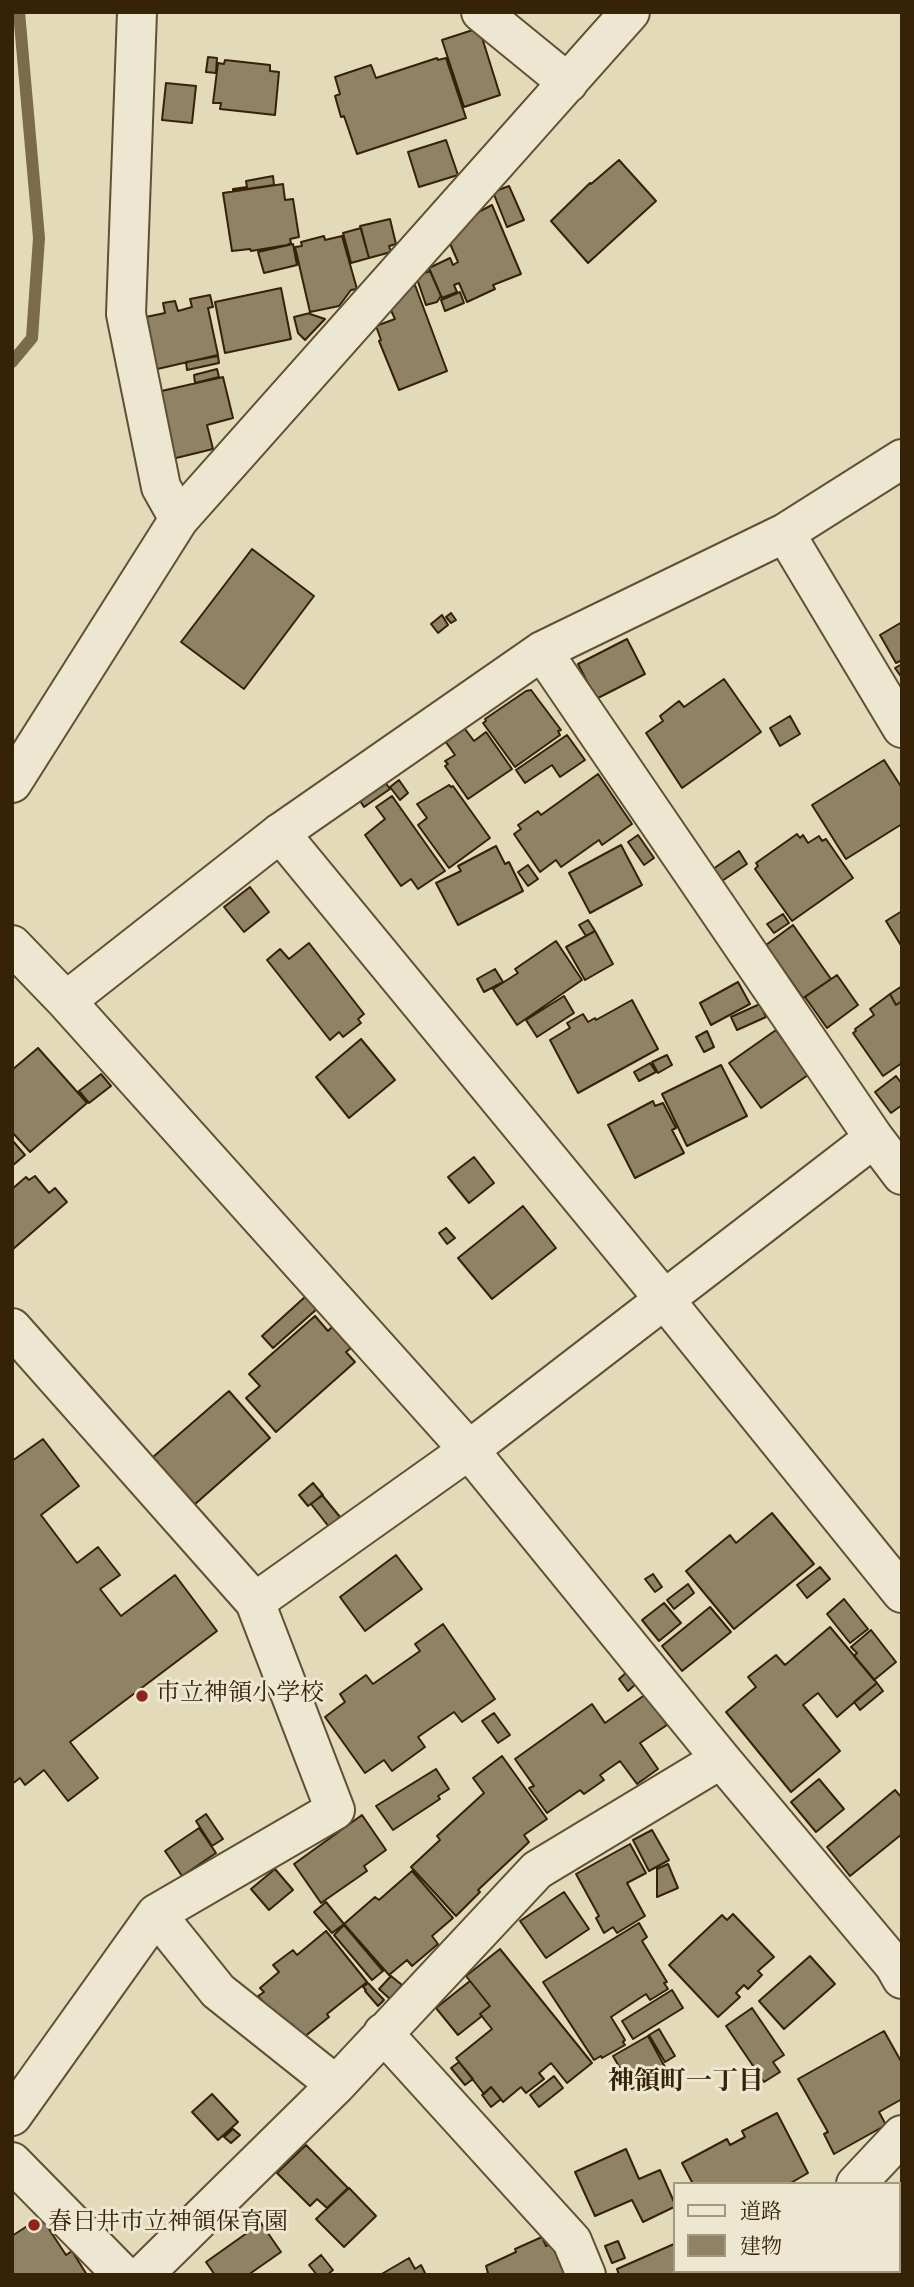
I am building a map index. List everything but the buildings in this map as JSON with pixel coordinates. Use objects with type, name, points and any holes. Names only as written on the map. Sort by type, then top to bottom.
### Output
[{"type":"street","points":[[136,12],[127,314],[161,487],[179,519]]},
{"type":"street","points":[[481,12],[568,83]]},
{"type":"street","points":[[12,783],[179,519],[629,12]]},
{"type":"street","points":[[66,1001],[279,833],[542,651],[785,533],[902,459]]},
{"type":"street","points":[[785,533],[902,728]]},
{"type":"street","points":[[542,651],[874,1138],[902,1175]]},
{"type":"street","points":[[279,833],[664,1299],[902,1593]]},
{"type":"street","points":[[12,945],[66,1001],[469,1450],[720,1759],[899,1967]]},
{"type":"street","points":[[255,1602],[469,1450],[874,1138]]},
{"type":"street","points":[[12,1328],[255,1602],[335,1810],[156,1914],[12,2116]]},
{"type":"street","points":[[143,2275],[336,2085],[537,1870],[720,1759]]},
{"type":"street","points":[[156,1914],[218,1992],[336,2085]]},
{"type":"street","points":[[383,2033],[572,2241],[586,2275]]},
{"type":"street","points":[[858,2182],[902,2135]]},
{"type":"street","points":[[12,2162],[123,2275]]},
{"type":"waterway","points":[[12,362],[32,338],[39,238],[19,12]]},
{"type":"place","name":"市立神領小学校","points":[[142,1696]]},
{"type":"place","name":"春日井市立神領保育園","points":[[34,2225]]},
{"type":"district","name":"神領町一丁目","points":[[686,2084]]}]
